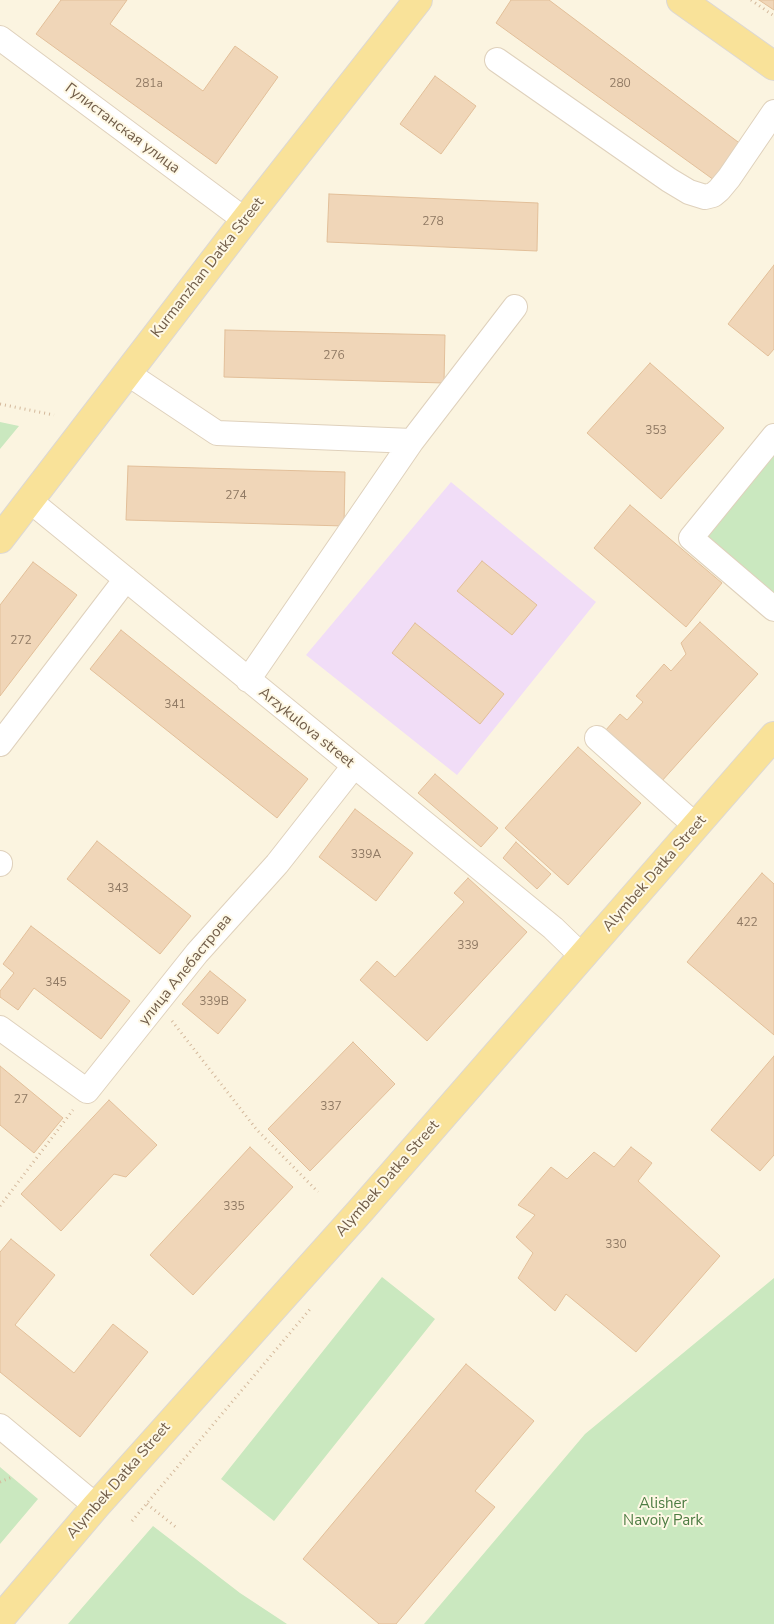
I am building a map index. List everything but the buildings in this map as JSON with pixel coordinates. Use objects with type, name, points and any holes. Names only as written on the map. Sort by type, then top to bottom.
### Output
[{"type":"main road","name":"Kurmanzhan Datka Street","points":[[0,538],[245,220],[418,0]]},
{"type":"main road","points":[[681,0],[774,66]]},
{"type":"main road","name":"Alymbek Datka Street","points":[[0,1619],[96,1506],[355,1217],[774,736]]},
{"type":"street","name":"Гулистанская улица","points":[[0,38],[245,220]]},
{"type":"street","points":[[497,60],[669,180],[689,192],[705,196],[713,195],[729,178],[774,112]]},
{"type":"street","points":[[248,680],[412,441],[515,307]]},
{"type":"street","points":[[127,373],[216,433],[412,441]]},
{"type":"street","points":[[774,436],[691,538],[774,608]]},
{"type":"street","name":"Arzykulova street","points":[[29,500],[553,928],[583,957]]},
{"type":"street","points":[[0,744],[126,579]]},
{"type":"street","points":[[597,738],[696,826]]},
{"type":"street","name":"улица Алебастрова","points":[[88,1092],[197,953],[277,864],[354,766]]},
{"type":"street","points":[[0,1028],[88,1092]]},
{"type":"street","points":[[0,1426],[96,1506]]},
{"type":"path","points":[[751,0],[774,16]]},
{"type":"path","points":[[0,404],[54,416]]},
{"type":"path","points":[[159,1002],[257,1130],[318,1192]]},
{"type":"path","points":[[0,1206],[88,1092]]},
{"type":"path","points":[[0,1482],[12,1477]]},
{"type":"path","points":[[147,1504],[177,1528]]},
{"type":"shaded area","points":[[451,482],[596,602],[457,775],[306,655]]},
{"type":"green space","points":[[0,422],[19,426],[0,449]]},
{"type":"green space","points":[[774,447],[774,601],[699,540]]},
{"type":"green space","points":[[382,1277],[435,1319],[274,1521],[221,1479]]},
{"type":"green space","name":"Alisher Navoiy Park","points":[[774,1278],[774,1624],[424,1624],[585,1434]]},
{"type":"green space","points":[[0,1467],[38,1499],[0,1544]]},
{"type":"green space","points":[[153,1526],[240,1593],[287,1624],[68,1624]]}]
